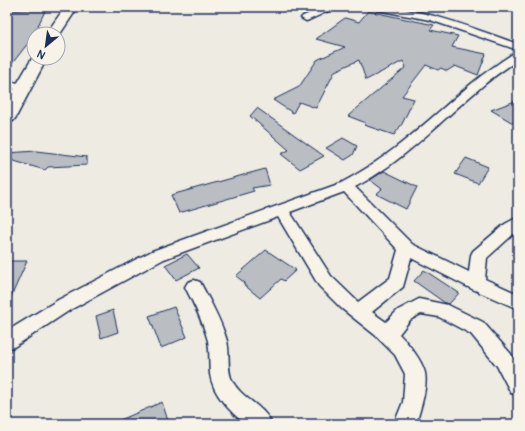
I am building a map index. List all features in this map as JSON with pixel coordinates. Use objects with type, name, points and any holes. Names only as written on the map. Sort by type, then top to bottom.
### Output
[{"type":"street","points":[[59,26],[72,7]]},
{"type":"street","points":[[306,18],[333,7]]},
{"type":"street","points":[[377,7],[432,18],[518,46]]},
{"type":"street","points":[[7,341],[64,305],[158,255],[346,186],[367,176],[399,154],[475,86],[518,55]]},
{"type":"street","points":[[7,117],[35,66]]},
{"type":"street","points":[[7,85],[24,86]]},
{"type":"street","points":[[346,186],[383,226],[406,248],[518,302]]},
{"type":"street","points":[[281,210],[324,281],[346,303],[387,335],[402,350],[415,372],[413,402],[405,424]]},
{"type":"street","points":[[476,283],[479,255],[510,228],[518,223]]},
{"type":"street","points":[[358,312],[397,282],[406,248]]},
{"type":"street","points":[[194,287],[210,317],[215,333],[220,352],[219,367],[222,380],[230,394],[261,424]]},
{"type":"street","points":[[387,335],[404,315],[419,306],[442,310],[477,328],[504,360],[518,386]]},
{"type":"building","points":[[46,9],[38,26],[26,26],[26,46],[7,70],[7,11]]},
{"type":"building","points":[[368,11],[434,25],[430,30],[458,36],[452,47],[486,54],[478,75],[455,66],[447,71],[441,68],[438,70],[426,65],[402,96],[414,99],[402,124],[394,135],[364,125],[366,123],[348,116],[406,67],[403,61],[366,80],[359,60],[335,71],[316,108],[299,102],[293,113],[273,100],[299,87],[317,60],[345,47],[316,39],[345,18],[359,22]]},
{"type":"building","points":[[518,100],[518,126],[491,110]]},
{"type":"building","points":[[257,108],[324,156],[300,169],[281,154],[289,150],[250,116]]},
{"type":"building","points":[[343,138],[357,146],[353,155],[345,160],[326,148]]},
{"type":"building","points":[[36,151],[87,157],[87,165],[48,167],[45,170],[7,159],[7,153]]},
{"type":"building","points":[[466,158],[488,167],[478,183],[455,174]]},
{"type":"building","points":[[265,169],[270,185],[252,188],[254,191],[179,213],[171,195]]},
{"type":"building","points":[[384,171],[417,187],[406,209],[376,194],[382,189],[370,180]]},
{"type":"building","points":[[266,250],[296,270],[284,281],[281,279],[260,298],[236,276]]},
{"type":"building","points":[[187,254],[199,268],[176,280],[165,265]]},
{"type":"building","points":[[7,261],[27,261],[7,306]]},
{"type":"building","points":[[424,270],[459,293],[449,304],[445,303],[414,281]]},
{"type":"building","points":[[174,307],[187,337],[161,348],[149,316]]},
{"type":"building","points":[[113,310],[118,332],[101,338],[96,316]]},
{"type":"building","points":[[162,402],[169,424],[111,424]]}]
